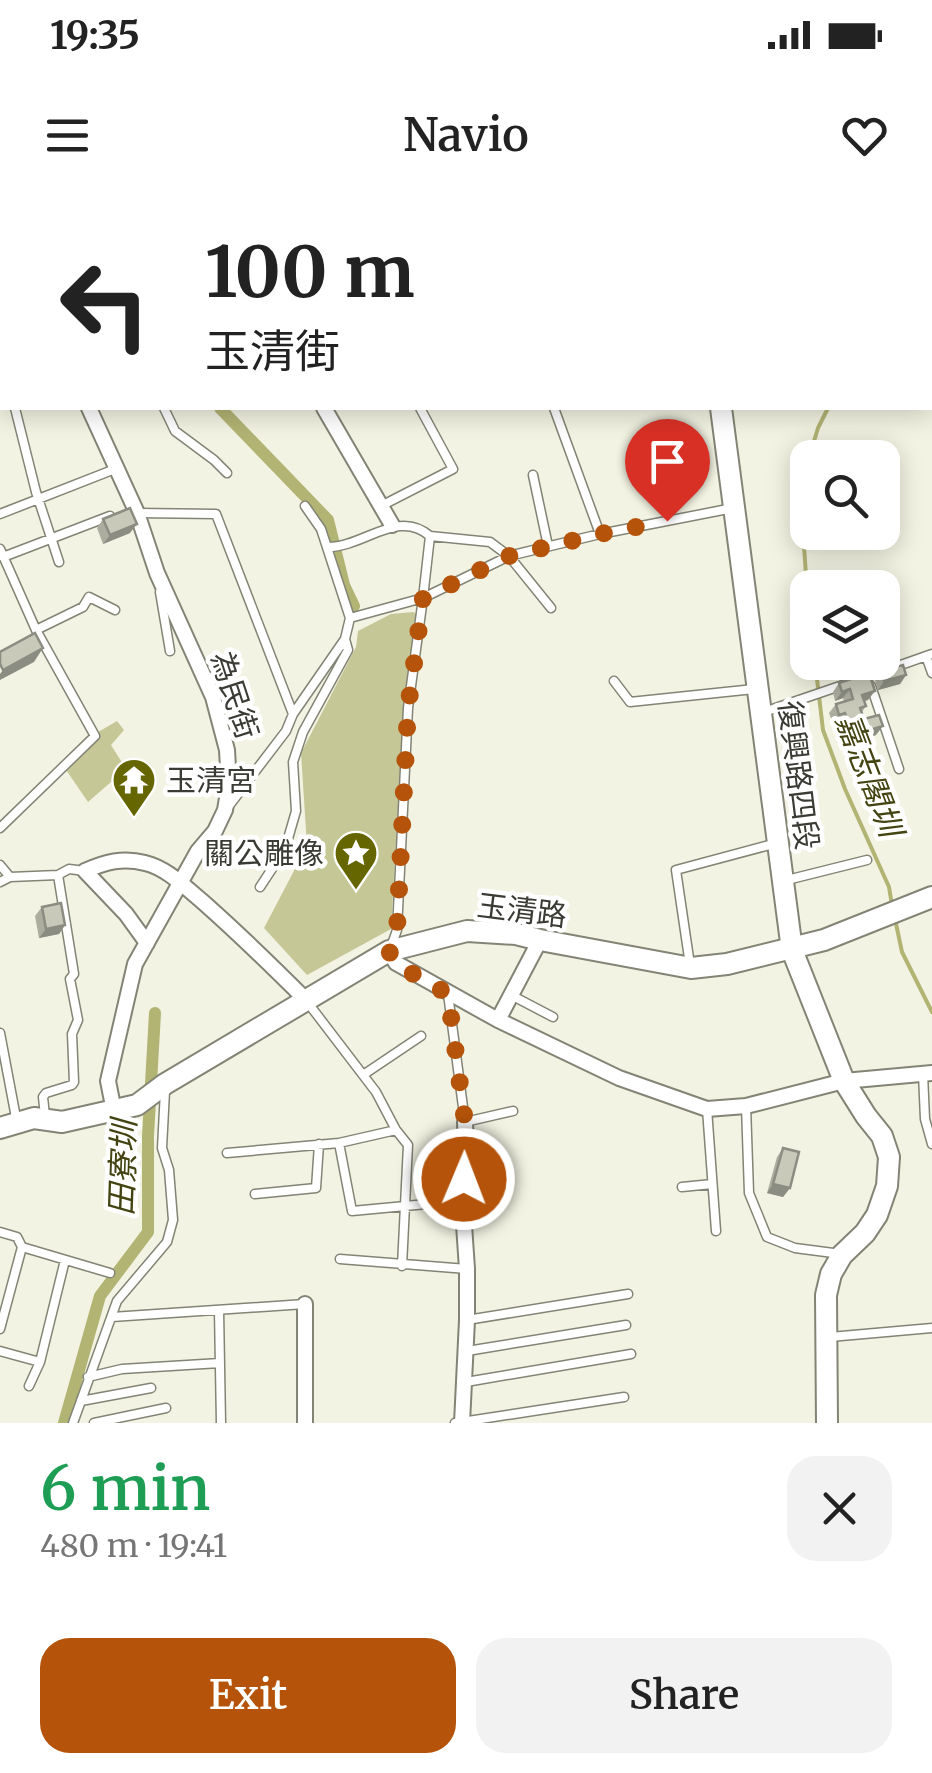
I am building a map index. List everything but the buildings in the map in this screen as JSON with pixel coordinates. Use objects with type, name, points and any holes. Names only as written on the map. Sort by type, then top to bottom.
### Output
[{"type":"street","name":"為民街","points":[[90,410],[137,513],[157,573],[212,697],[228,750],[226,810]]},
{"type":"street","points":[[331,410],[392,526]]},
{"type":"street","name":"復興路四段","points":[[721,410],[792,950],[844,1081]]},
{"type":"street","points":[[9,1125],[34,1118],[62,1122],[114,1111],[108,1081],[135,964],[226,810]]},
{"type":"street","points":[[147,943],[126,914],[85,871],[116,860],[152,864],[181,883],[233,928],[306,999]]},
{"type":"street","name":"玉清路","points":[[114,1111],[137,1105],[165,1084],[389,951],[467,931],[516,934],[691,968],[792,950],[932,897]]},
{"type":"street","points":[[498,1020],[540,940]]},
{"type":"street","points":[[389,951],[396,964],[498,1020],[619,1078],[707,1109],[746,1106],[844,1081],[927,1073]]},
{"type":"street","points":[[827,1423],[826,1295],[831,1274],[842,1255],[865,1234],[876,1215],[887,1186],[889,1157],[882,1136],[844,1081]]},
{"type":"street","points":[[460,1423],[466,1382],[467,1269],[462,1210],[465,1122]]},
{"type":"street","points":[[305,1304],[305,1423]]},
{"type":"lane","points":[[16,410],[58,562]]},
{"type":"lane","points":[[165,410],[175,431],[227,474]]},
{"type":"lane","points":[[381,506],[453,469],[421,410]]},
{"type":"lane","points":[[555,410],[600,534]]},
{"type":"lane","points":[[0,514],[115,469]]},
{"type":"lane","points":[[534,475],[548,546]]},
{"type":"lane","points":[[226,810],[286,731],[292,714],[345,639],[350,618],[328,547],[304,506]]},
{"type":"lane","points":[[350,618],[423,598],[509,556],[734,508]]},
{"type":"lane","points":[[137,513],[216,514],[292,714]]},
{"type":"lane","points":[[0,828],[94,736],[36,630],[2,553],[52,540],[116,514]]},
{"type":"lane","points":[[328,547],[342,547],[392,526],[419,527],[430,536],[490,542],[509,556],[551,608]]},
{"type":"lane","points":[[389,951],[397,930],[408,708],[430,536]]},
{"type":"lane","points":[[157,573],[170,652]]},
{"type":"lane","points":[[36,630],[83,607],[89,597],[115,610]]},
{"type":"lane","points":[[260,887],[285,848],[296,811],[294,762],[303,732],[348,650],[345,639]]},
{"type":"lane","points":[[900,665],[929,655],[932,673]]},
{"type":"lane","points":[[761,714],[859,680]]},
{"type":"lane","points":[[869,680],[899,769]]},
{"type":"lane","points":[[614,681],[630,702],[758,689]]},
{"type":"lane","points":[[691,968],[676,870],[777,843]]},
{"type":"lane","points":[[783,881],[867,860]]},
{"type":"lane","points":[[0,864],[10,877]]},
{"type":"lane","points":[[0,882],[10,877],[85,871]]},
{"type":"lane","points":[[45,1121],[43,1097],[74,1082],[72,1034],[78,1020],[58,876]]},
{"type":"lane","points":[[448,994],[465,1122],[513,1111]]},
{"type":"lane","points":[[512,995],[554,1017]]},
{"type":"lane","points":[[306,999],[376,1092],[408,1145],[402,1266]]},
{"type":"lane","points":[[0,1033],[9,1125]]},
{"type":"lane","points":[[363,1075],[420,1036]]},
{"type":"lane","points":[[927,1073],[925,1120],[932,1144]]},
{"type":"lane","points":[[74,1423],[117,1300],[167,1242],[173,1220],[169,1170],[162,1148],[165,1084]]},
{"type":"lane","points":[[746,1106],[749,1193],[767,1237],[795,1248],[842,1255]]},
{"type":"lane","points":[[707,1109],[716,1230]]},
{"type":"lane","points":[[227,1153],[339,1142],[396,1130]]},
{"type":"lane","points":[[339,1142],[352,1210],[448,1202]]},
{"type":"lane","points":[[255,1194],[316,1188],[318,1144]]},
{"type":"lane","points":[[682,1187],[712,1184]]},
{"type":"lane","points":[[0,1232],[17,1237],[22,1247],[0,1329]]},
{"type":"lane","points":[[22,1247],[110,1274]]},
{"type":"lane","points":[[340,1259],[467,1269]]},
{"type":"lane","points":[[29,1386],[40,1362],[65,1260]]},
{"type":"lane","points":[[467,1320],[628,1294]]},
{"type":"lane","points":[[112,1317],[305,1304]]},
{"type":"lane","points":[[219,1310],[221,1423]]},
{"type":"lane","points":[[466,1351],[626,1326]]},
{"type":"lane","points":[[826,1337],[932,1328]]},
{"type":"lane","points":[[0,1351],[40,1362]]},
{"type":"lane","points":[[466,1382],[632,1354]]},
{"type":"lane","points":[[88,1377],[122,1369],[220,1363]]},
{"type":"lane","points":[[81,1401],[151,1388]]},
{"type":"lane","points":[[460,1423],[624,1397]]},
{"type":"lane","points":[[94,1423],[166,1408]]},
{"type":"green space","points":[[391,614],[419,615],[404,703],[391,929],[307,975],[264,928],[307,846],[301,753],[356,647],[358,631]]},
{"type":"green space","points":[[117,721],[124,730],[111,745],[126,769],[88,802],[62,764],[93,735]]},
{"type":"waterway","points":[[222,410],[328,520],[344,585],[354,606]]},
{"type":"waterway","name":"嘉志閣圳","points":[[814,440],[827,410]]},
{"type":"waterway","name":"嘉志閣圳","points":[[804,550],[806,570]]},
{"type":"waterway","name":"嘉志閣圳","points":[[817,680],[823,730],[889,887],[892,905]]},
{"type":"waterway","name":"嘉志閣圳","points":[[895,919],[902,952],[932,1012]]},
{"type":"waterway","name":"田寮圳","points":[[64,1423],[100,1296],[148,1232],[148,1136],[155,1013]]},
{"type":"place","name":"玉清宮","points":[[134,818]]},
{"type":"place","name":"關公雕像","points":[[356,891]]},
{"type":"route","points":[[464,1179],[465,1122],[448,994],[396,964],[389,951],[397,930],[408,708],[423,598],[509,556],[667,521]]}]
